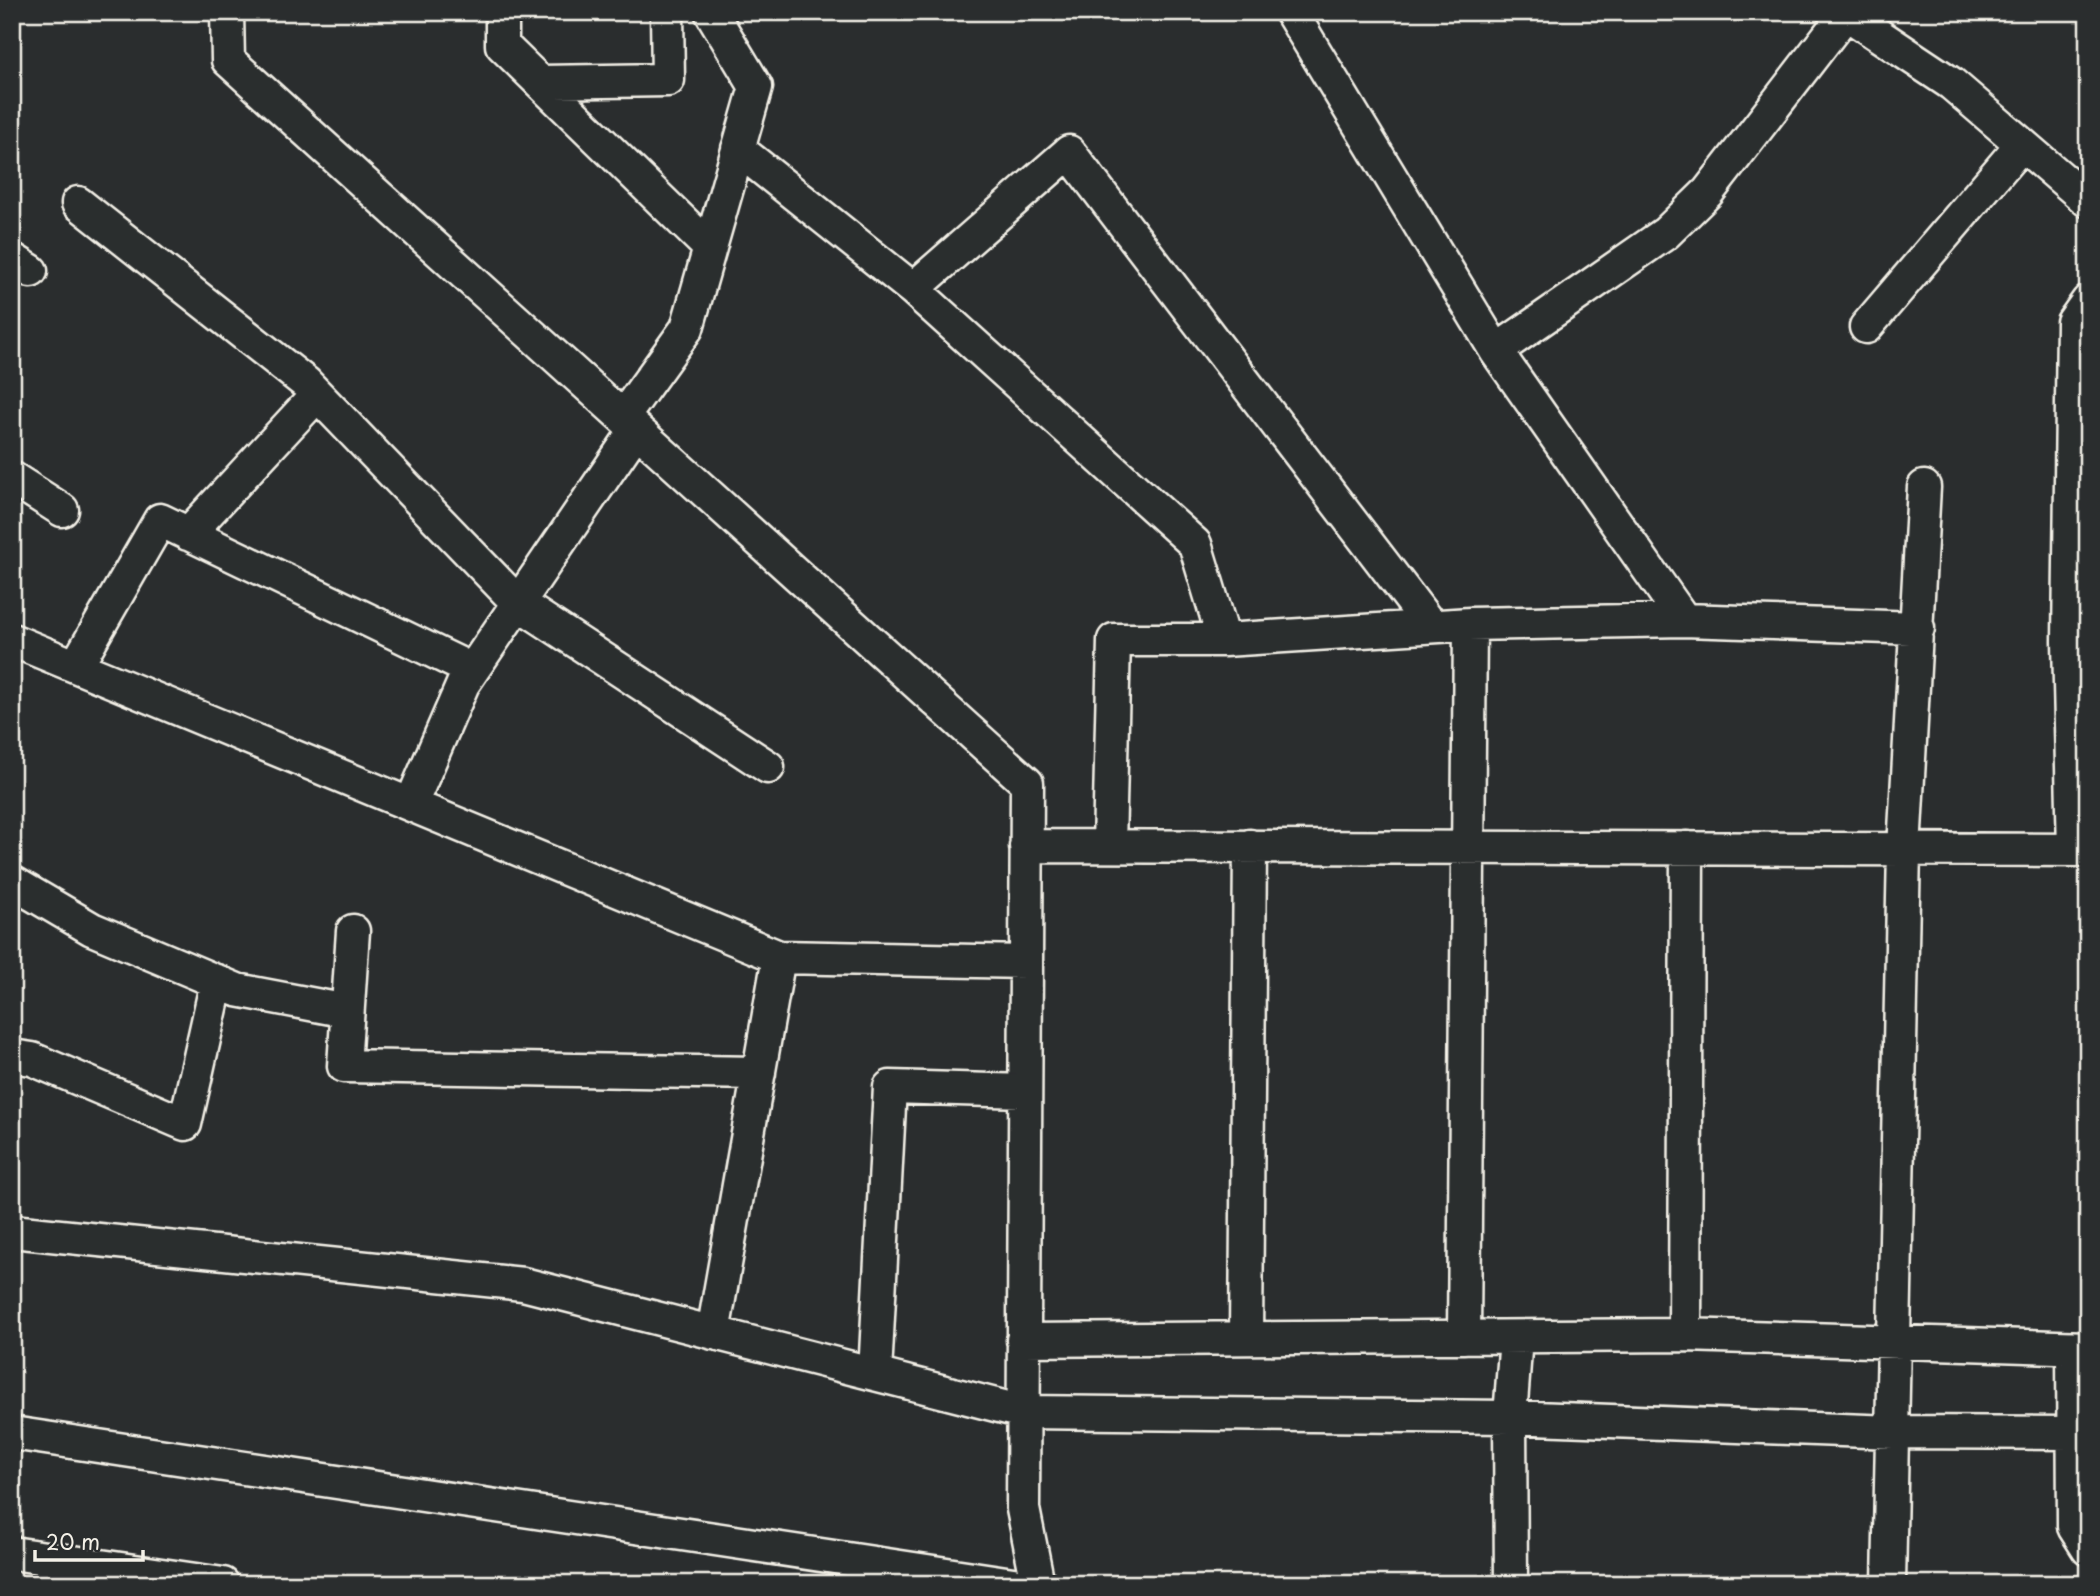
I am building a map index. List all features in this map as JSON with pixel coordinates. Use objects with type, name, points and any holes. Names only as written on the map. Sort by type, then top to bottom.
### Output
[{"type":"street","points":[[227,12],[228,60],[1027,783],[1023,1509],[1038,1584]]},
{"type":"street","points":[[502,12],[502,46],[710,248]]},
{"type":"street","points":[[540,82],[668,80],[667,12]]},
{"type":"street","points":[[411,804],[463,684],[518,603],[687,328],[756,87],[711,12]]},
{"type":"street","points":[[1291,12],[1496,351],[1685,620]]},
{"type":"street","points":[[1496,351],[1666,233],[1708,192],[1845,13],[1952,84],[2088,201]]},
{"type":"street","points":[[1866,327],[2022,144]]},
{"type":"street","points":[[738,149],[913,289],[1195,544],[1224,640]]},
{"type":"street","points":[[913,289],[1069,152],[1432,626]]},
{"type":"street","points":[[78,203],[306,383],[518,603],[768,767]]},
{"type":"street","points":[[1026,846],[2081,850],[2078,641],[2080,418],[2073,323],[2088,301]]},
{"type":"street","points":[[188,534],[317,395]]},
{"type":"street","points":[[12,478],[62,510]]},
{"type":"street","points":[[1889,1584],[1904,849],[1924,487]]},
{"type":"street","points":[[76,666],[160,520],[472,670]]},
{"type":"street","points":[[1109,846],[1114,640],[1224,640],[1470,624],[1685,620],[1918,628]]},
{"type":"street","points":[[1464,1337],[1470,624]]},
{"type":"street","points":[[12,640],[779,957],[1026,962]]},
{"type":"street","points":[[1246,1338],[1250,846]]},
{"type":"street","points":[[1685,1335],[1687,848]]},
{"type":"street","points":[[12,882],[92,929],[237,990],[347,1011]]},
{"type":"street","points":[[353,931],[344,1066],[759,1073]]},
{"type":"street","points":[[713,1333],[779,957]]},
{"type":"street","points":[[12,1056],[32,1059],[185,1124],[217,981]]},
{"type":"street","points":[[875,1374],[890,1087],[1025,1091]]},
{"type":"street","points":[[12,1231],[523,1284],[1023,1412],[1510,1417],[1893,1432],[2072,1433]]},
{"type":"street","points":[[1023,1340],[1685,1335],[2080,1348],[2072,1433],[2074,1527],[2088,1549]]},
{"type":"street","points":[[1511,1584],[1510,1417],[1516,1336]]},
{"type":"street","points":[[12,1433],[1013,1584]]},
{"type":"street","points":[[12,1553],[223,1584]]}]
